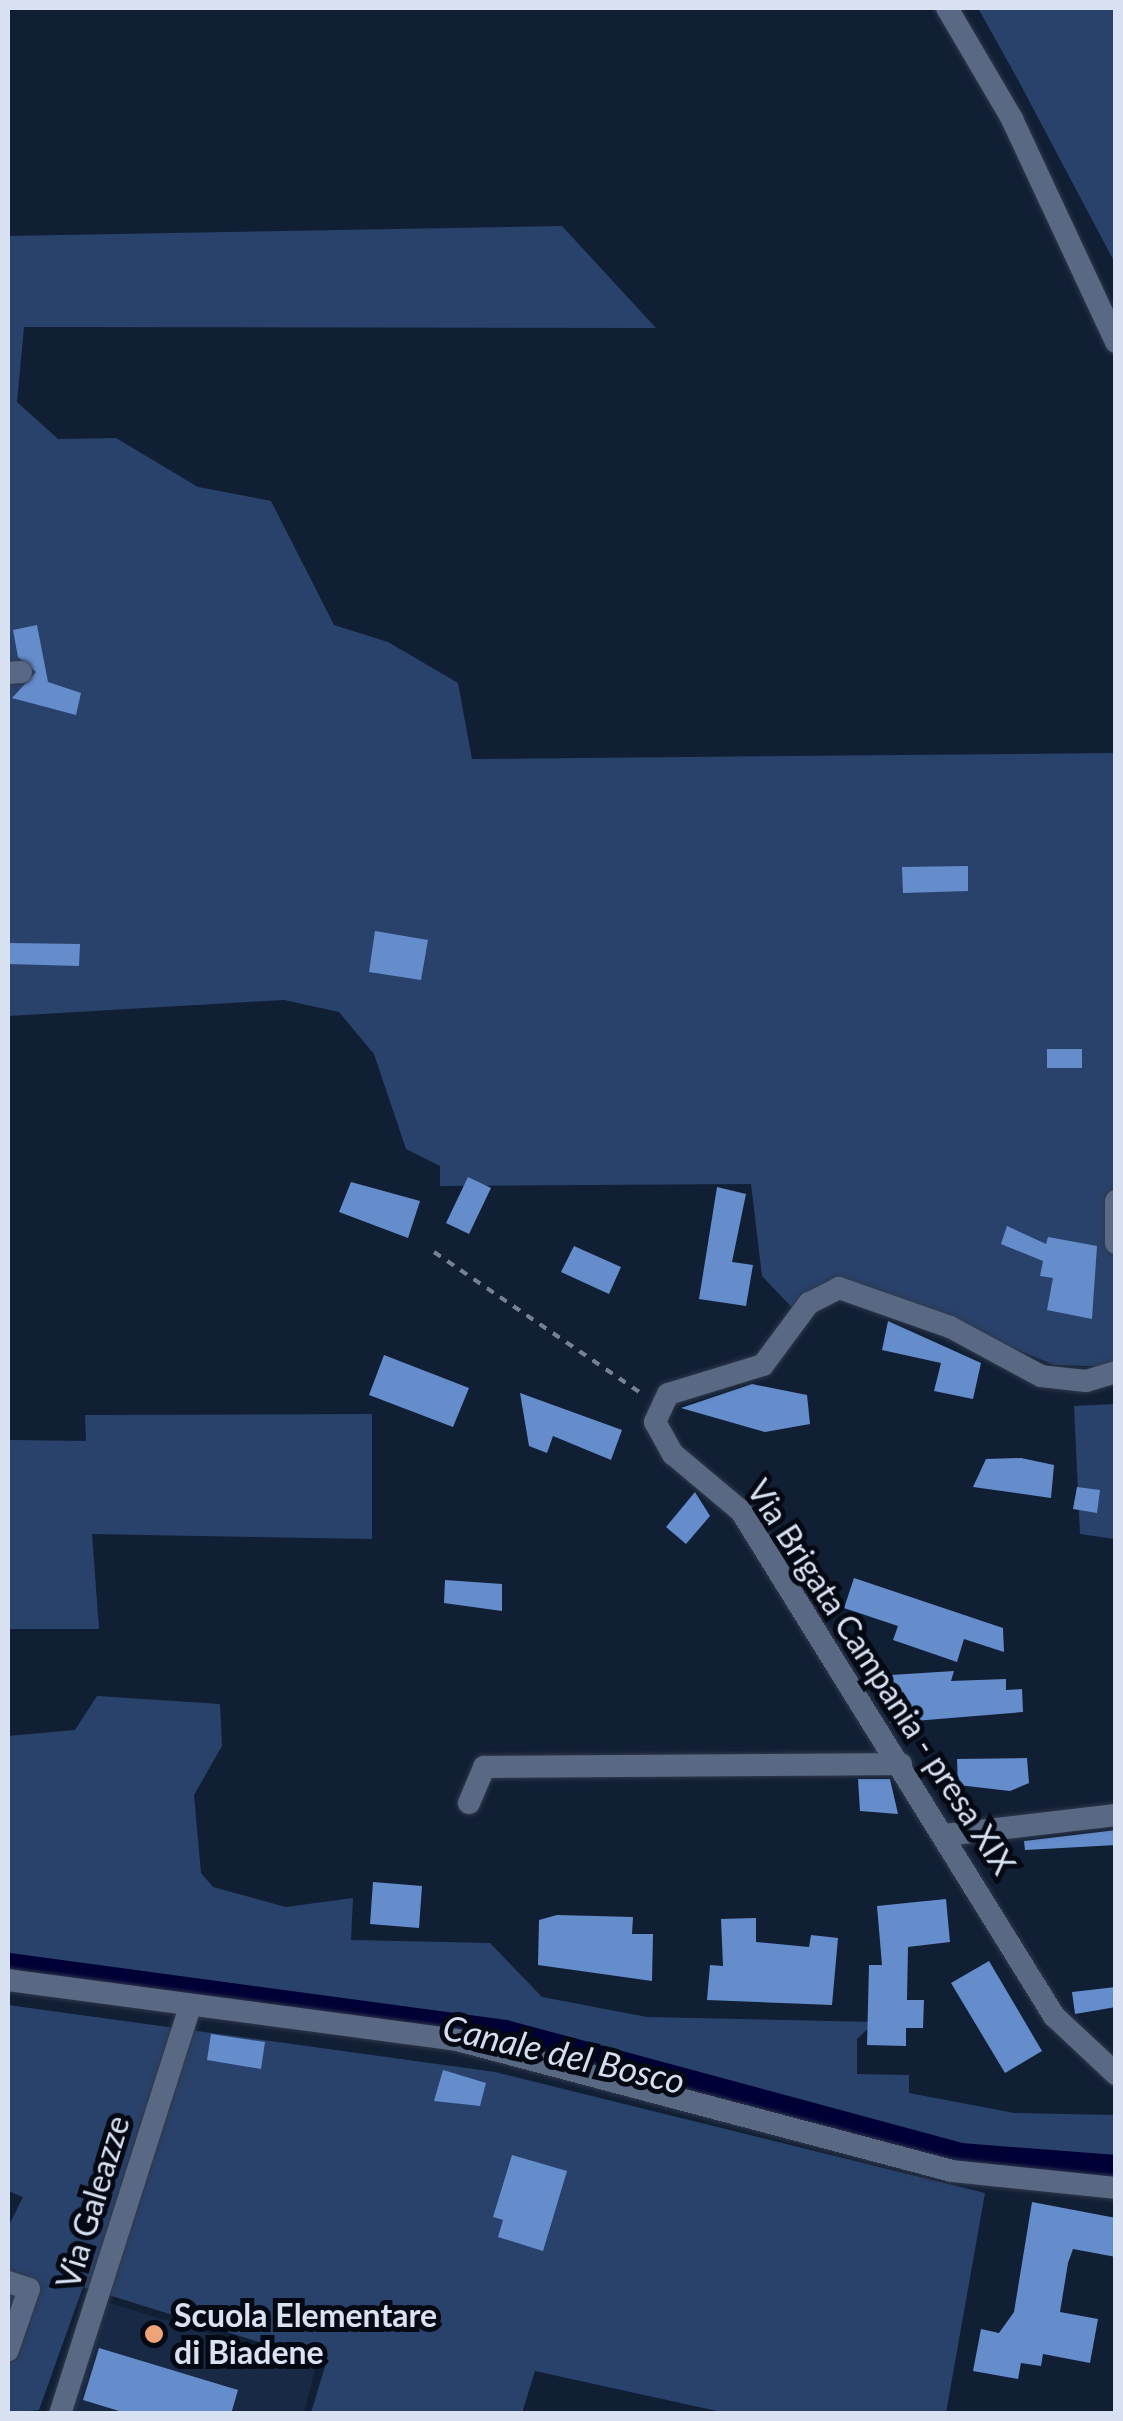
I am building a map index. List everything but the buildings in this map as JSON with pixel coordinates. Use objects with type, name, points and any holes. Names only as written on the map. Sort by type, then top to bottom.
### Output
[{"type":"street","points":[[948,8],[1012,119],[1116,342]]},
{"type":"street","points":[[1116,1200],[1116,1243]]},
{"type":"street","points":[[658,1405],[668,1394],[763,1365],[809,1302],[839,1288],[950,1328],[1041,1376],[1086,1382],[1116,1372]]},
{"type":"street","name":"Via Brigata Campania - presa XIX","points":[[658,1405],[661,1438],[741,1511],[946,1835],[1063,2030],[1116,2074]]},
{"type":"street","points":[[469,1803],[484,1767],[901,1764]]},
{"type":"street","points":[[946,1835],[1116,1815]]},
{"type":"street","points":[[8,1980],[189,2010],[457,2040],[952,2171],[1116,2188]]},
{"type":"street","name":"Via Galeazze","points":[[60,2414],[189,2010]]},
{"type":"street","points":[[8,2282],[29,2289],[8,2350]]},
{"type":"path","points":[[434,1252],[658,1405]]},
{"type":"shaded area","points":[[978,8],[1115,8],[1115,263],[1017,78]]},
{"type":"shaded area","points":[[562,226],[656,328],[24,327],[17,402],[58,439],[116,438],[198,487],[271,501],[334,625],[388,642],[458,683],[472,759],[1115,753],[1115,1367],[1054,1365],[877,1290],[849,1286],[799,1315],[762,1276],[751,1184],[440,1186],[440,1166],[406,1149],[374,1054],[339,1012],[284,1000],[8,1016],[8,236]]},
{"type":"shaded area","points":[[1115,1404],[1115,1539],[1080,1534],[1074,1406]]},
{"type":"shaded area","points":[[372,1414],[372,1539],[92,1534],[99,1629],[8,1629],[8,1440],[86,1441],[85,1415]]},
{"type":"shaded area","points":[[97,1696],[220,1704],[222,1746],[194,1795],[201,1873],[213,1887],[286,1907],[353,1898],[351,1940],[490,1943],[542,1997],[647,2017],[875,2022],[857,2039],[857,2074],[909,2075],[909,2093],[1014,2113],[1115,2115],[1115,2173],[1001,2161],[437,2025],[8,1969],[8,1736],[75,1730]]},
{"type":"shaded area","points":[[8,2005],[495,2072],[985,2193],[946,2413],[726,2413],[535,2371],[522,2413],[311,2413],[326,2363],[83,2287],[39,2410],[8,2413],[8,2227],[23,2197],[8,2191]]},
{"type":"shaded area","name":"Scuola Elementare di Biadene","points":[[106,2302],[316,2366],[304,2413],[72,2414]]},
{"type":"waterway","name":"Canale del Bosco","points":[[8,1965],[505,2032],[960,2155],[1116,2167]]},
{"type":"place","name":"Scuola Elementare di Biadene","points":[[154,2334]]}]
